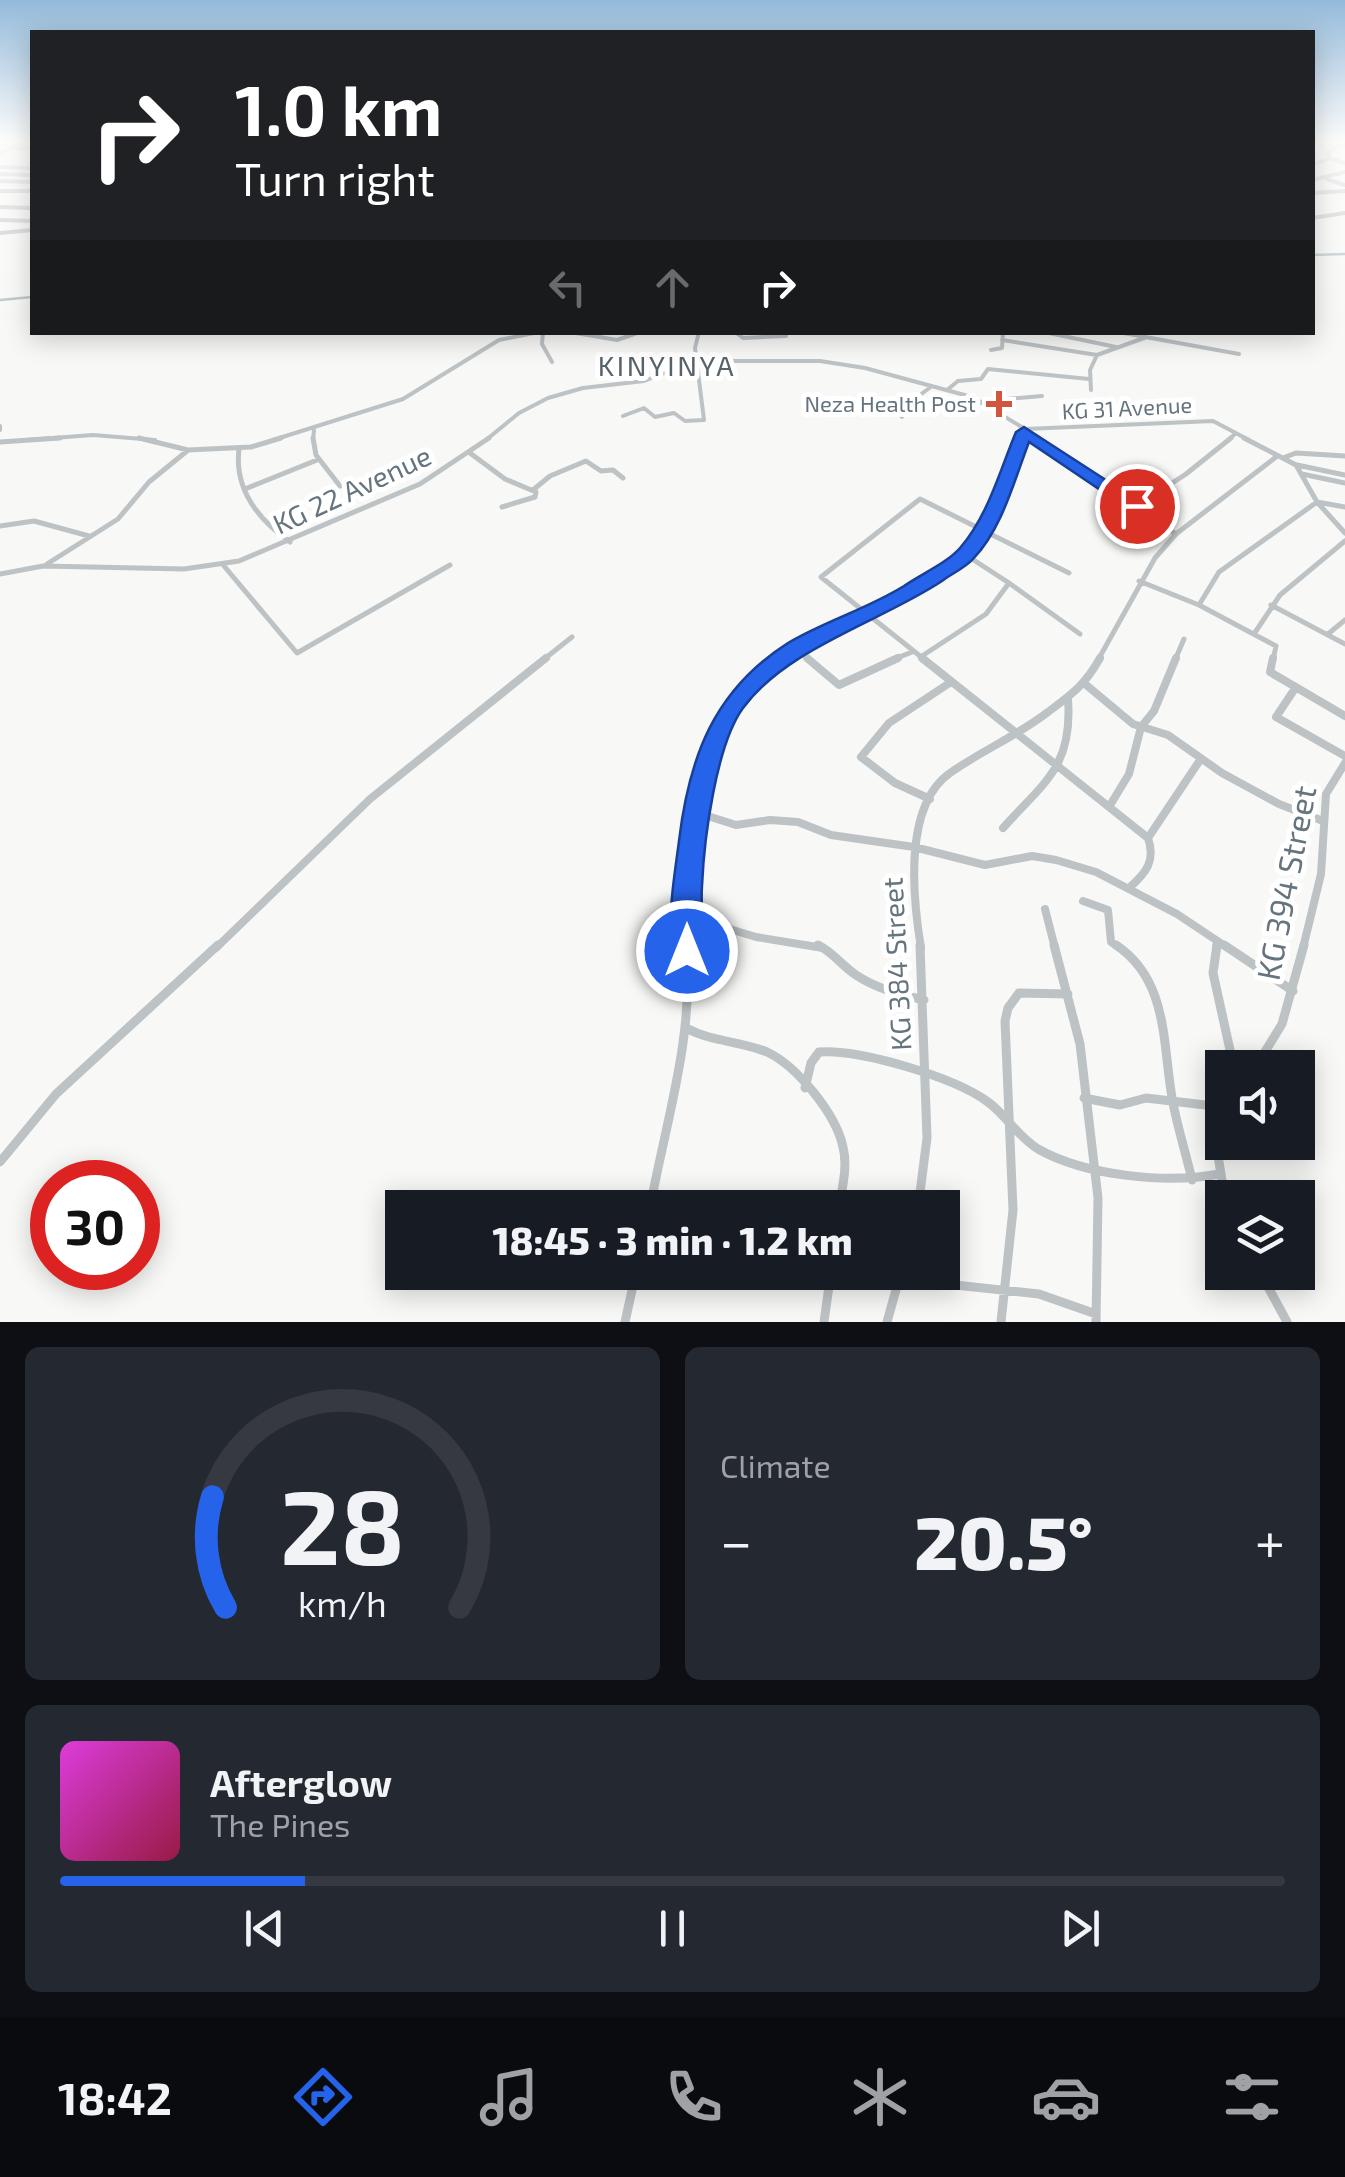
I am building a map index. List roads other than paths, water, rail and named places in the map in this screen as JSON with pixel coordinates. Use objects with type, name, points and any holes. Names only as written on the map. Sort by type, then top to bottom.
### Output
[{"type":"street","points":[[0,207],[30,206]]},
{"type":"street","points":[[1315,218],[1345,213]]},
{"type":"street","points":[[0,220],[30,221]]},
{"type":"street","points":[[0,233],[30,230]]},
{"type":"street","points":[[0,442],[108,435],[148,438],[188,450],[239,449],[403,399],[499,340],[525,335]]},
{"type":"street","points":[[541,335],[552,362]]},
{"type":"street","points":[[588,335],[617,340],[631,335]]},
{"type":"street","points":[[623,416],[644,408],[655,418],[674,413],[685,421],[704,420],[695,348],[698,335]]},
{"type":"street","points":[[739,335],[786,335]]},
{"type":"street","points":[[991,350],[1002,348],[1003,335]]},
{"type":"street","points":[[1059,335],[1117,347]]},
{"type":"street","points":[[1134,335],[1239,354]]},
{"type":"street","points":[[1002,340],[1096,356],[1145,337]]},
{"type":"street","points":[[1091,390],[1089,379],[1096,356]]},
{"type":"street","name":"KG 31 Avenue","points":[[697,361],[820,361],[886,372],[982,401],[1025,430],[1214,421],[1279,458],[1345,475]]},
{"type":"street","name":"KG 22 Avenue","points":[[0,574],[43,566],[224,566],[291,542],[420,484],[470,453],[518,413],[548,398],[583,388],[644,381],[697,361]]},
{"type":"street","points":[[948,390],[958,381],[982,379],[988,369],[1089,379]]},
{"type":"street","points":[[902,417],[908,404],[933,386]]},
{"type":"street","points":[[982,401],[1042,396]]},
{"type":"street","points":[[314,429],[312,445],[316,460],[340,486]]},
{"type":"street","points":[[654,1190],[690,1004],[685,928],[696,812],[720,727],[734,702],[797,649],[934,578],[966,555],[983,531],[1025,430],[1176,534]]},
{"type":"street","points":[[1137,506],[1186,474],[1235,434]]},
{"type":"street","points":[[239,449],[237,460],[245,489],[266,526],[291,542]]},
{"type":"street","points":[[43,566],[118,519],[148,482],[188,450]]},
{"type":"street","points":[[470,453],[505,479],[532,490]]},
{"type":"street","points":[[1279,458],[1296,453],[1345,456]]},
{"type":"street","name":"KG 384 Street","points":[[922,1190],[926,1171],[924,1000],[914,904],[914,847],[930,798],[946,775],[1020,734],[1085,684],[1140,582],[1176,534],[1279,458]]},
{"type":"street","points":[[245,489],[316,460]]},
{"type":"street","points":[[532,490],[550,476],[586,461],[601,471],[613,470],[623,478]]},
{"type":"street","points":[[1254,634],[1271,605],[1345,537],[1317,502],[1296,465]]},
{"type":"street","points":[[1302,474],[1345,483]]},
{"type":"street","points":[[502,507],[534,497],[532,490]]},
{"type":"street","points":[[1068,573],[920,498],[821,576],[1148,838],[1154,858],[1151,868],[1129,888]]},
{"type":"street","points":[[1199,605],[1219,572],[1317,502],[1345,507]]},
{"type":"street","points":[[0,526],[20,518],[90,536]]},
{"type":"street","points":[[966,555],[1080,634]]},
{"type":"street","points":[[224,566],[297,654],[450,566]]},
{"type":"street","points":[[1140,582],[1199,605],[1278,647],[1268,669],[1345,716]]},
{"type":"street","points":[[922,656],[986,614],[1009,584]]},
{"type":"street","points":[[1271,605],[1345,644]]},
{"type":"street","points":[[1328,634],[1345,620]]},
{"type":"street","points":[[0,1162],[56,1094],[149,1012],[370,799],[572,637]]},
{"type":"street","points":[[1109,808],[1129,774],[1141,727],[1154,712],[1184,640]]},
{"type":"street","points":[[797,649],[839,685],[913,652]]},
{"type":"street","points":[[930,798],[895,782],[861,757],[872,740],[903,713],[951,682]]},
{"type":"street","points":[[1085,684],[1125,719],[1168,736],[1200,760],[1279,804],[1323,821]]},
{"type":"street","points":[[1296,687],[1276,717],[1345,760]]},
{"type":"street","points":[[1002,828],[1060,769],[1071,735],[1068,698]]},
{"type":"street","points":[[1148,838],[1200,760]]},
{"type":"street","name":"KG 394 Street","points":[[1266,1050],[1282,1024],[1293,991],[1321,874],[1323,821],[1330,782],[1345,760]]},
{"type":"street","points":[[696,812],[736,825],[770,820],[798,822],[831,835],[914,847],[985,865],[1032,856],[1056,860],[1129,888],[1293,991]]},
{"type":"street","points":[[1083,901],[1108,910],[1112,944],[1130,951],[1137,959],[1150,988],[1166,1029],[1172,1100],[1192,1180]]},
{"type":"street","points":[[960,1283],[1038,1294],[1096,1318],[1100,1260],[1080,1044],[1045,909]]},
{"type":"street","points":[[685,928],[723,927],[756,937],[813,943],[833,952],[851,972],[879,989],[924,1000]]},
{"type":"street","points":[[1217,942],[1213,973],[1230,1050]]},
{"type":"street","points":[[1001,1322],[1013,1246],[1013,1130],[1005,1021],[1008,1008],[1020,993],[1029,990],[1068,994]]},
{"type":"street","points":[[686,1028],[718,1044],[766,1052],[786,1064],[841,1138],[845,1162],[841,1190]]},
{"type":"street","points":[[805,1088],[811,1063],[819,1052],[831,1050],[925,1073],[988,1101],[1013,1130],[1040,1150],[1094,1165],[1192,1180],[1219,1174]]},
{"type":"street","points":[[1084,1098],[1120,1105],[1146,1098],[1205,1105]]},
{"type":"street","points":[[1218,1160],[1220,1180]]},
{"type":"street","points":[[626,1322],[632,1290]]},
{"type":"street","points":[[824,1322],[828,1290]]},
{"type":"street","points":[[887,1322],[896,1290]]},
{"type":"street","points":[[1270,1290],[1287,1322]]},
{"type":"waterway","points":[[1315,255],[1345,254]]},
{"type":"waterway","points":[[0,300],[30,297]]},
{"type":"place","name":"Neza Health Post","points":[[999,404]]},
{"type":"district","name":"KINYINYA","points":[[667,366]]}]
